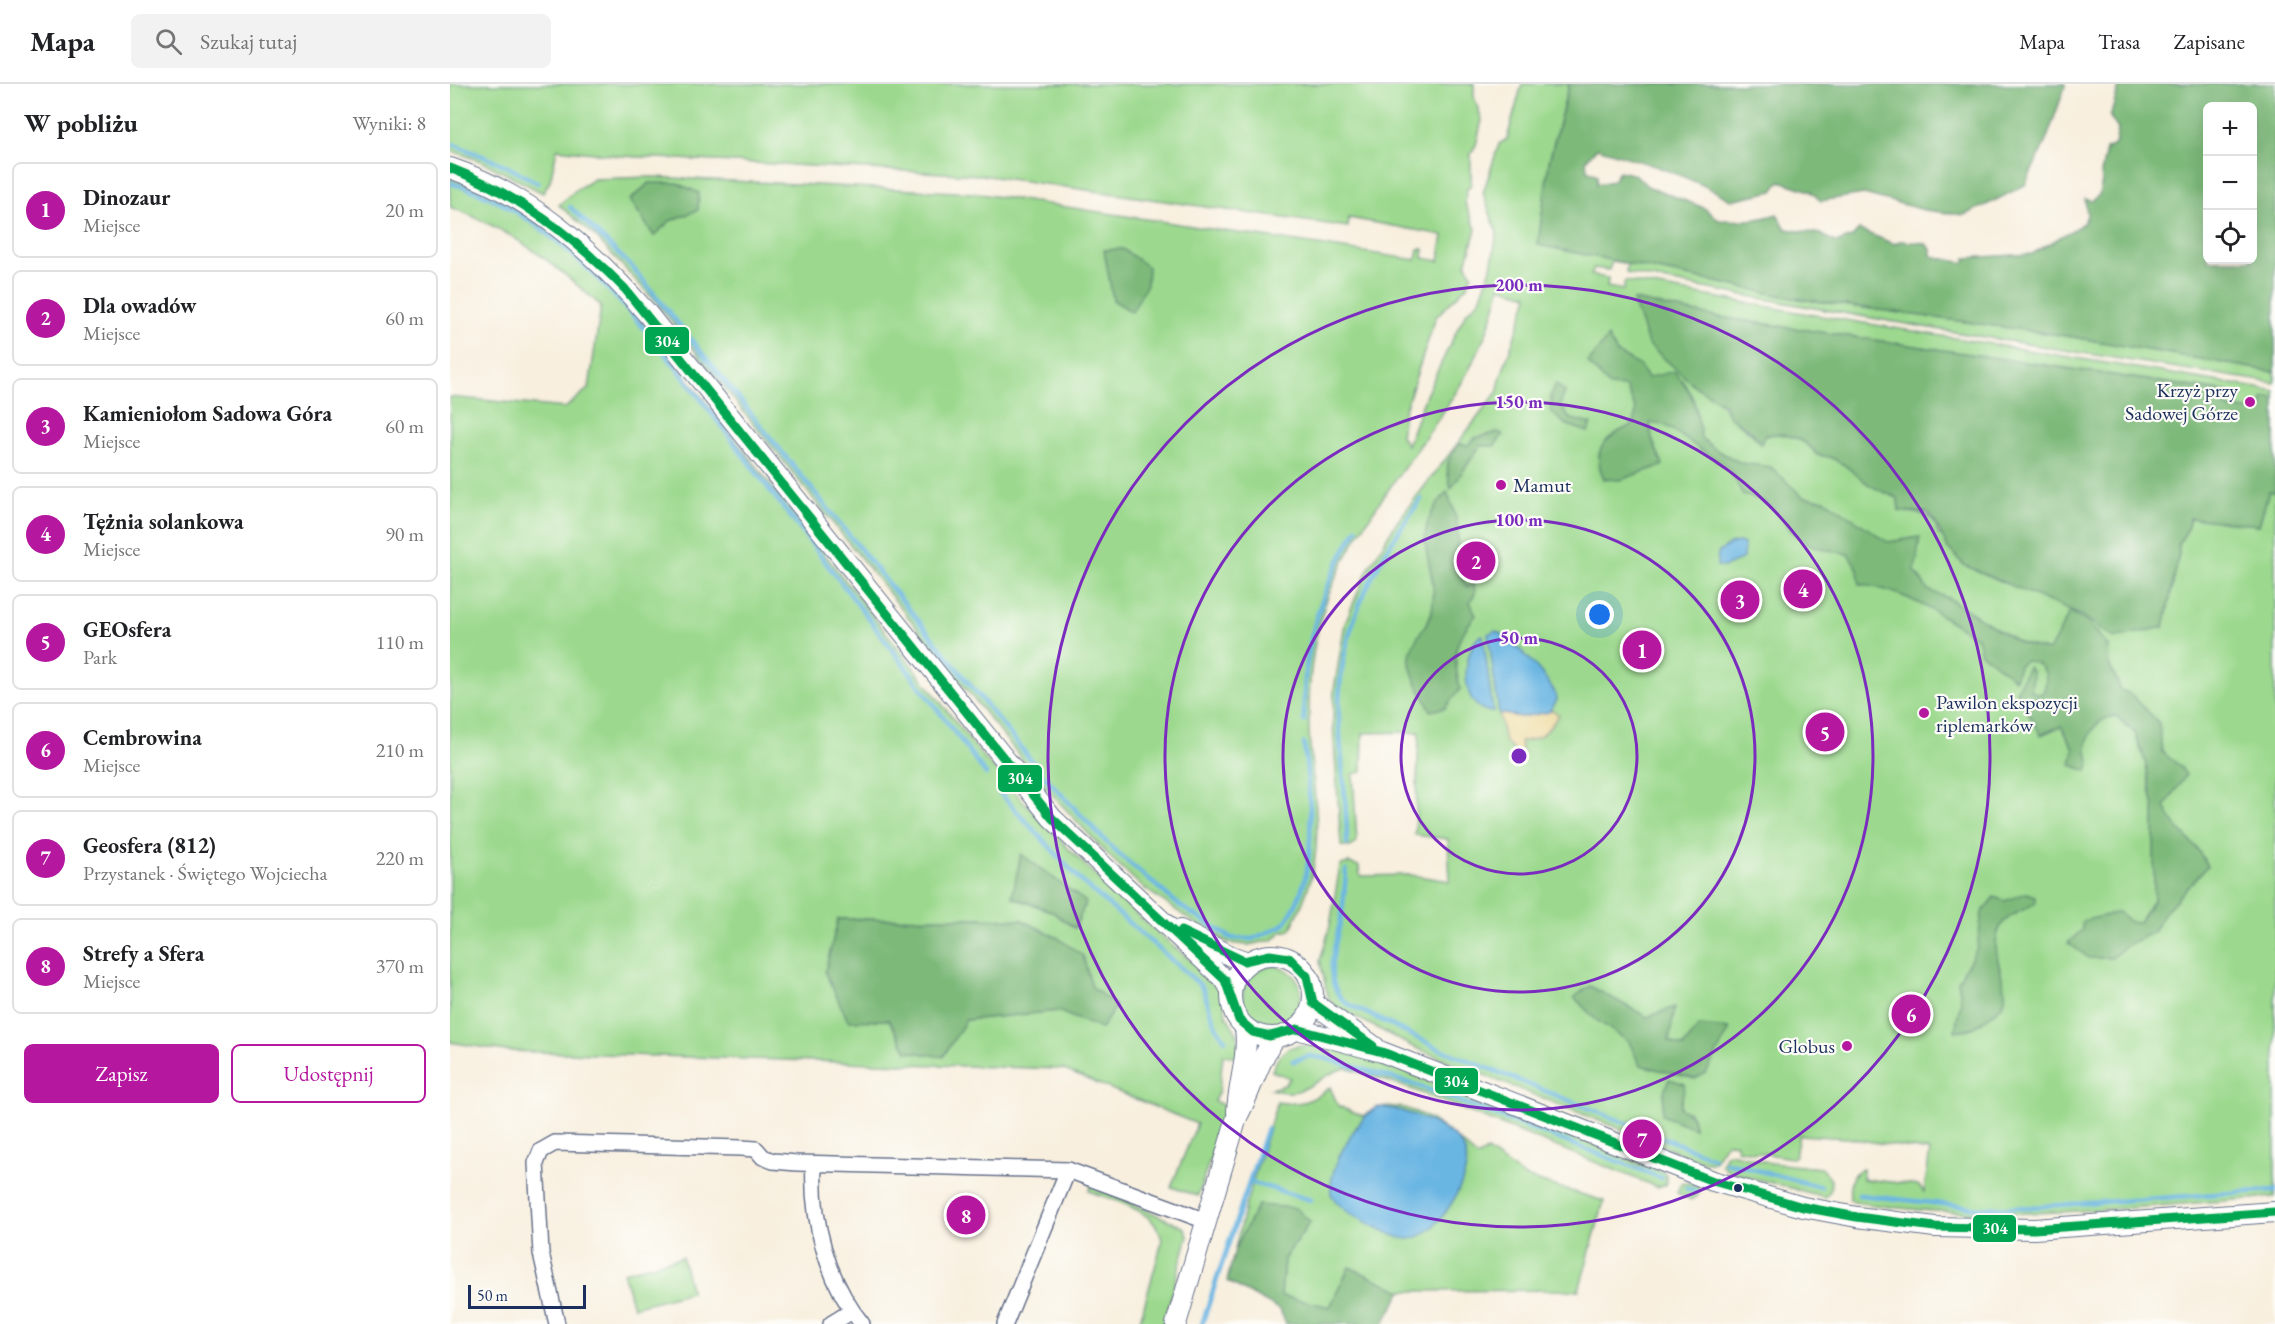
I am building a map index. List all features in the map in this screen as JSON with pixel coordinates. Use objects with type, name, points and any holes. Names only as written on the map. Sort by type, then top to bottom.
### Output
[{"type":"street","points":[[450,168],[487,182],[538,210],[594,256],[646,312],[1052,818],[1091,858],[1167,924],[1225,980],[1231,990],[1234,1012],[1245,1028],[1247,1039],[1238,1086],[1237,1118]]},
{"type":"street","points":[[1167,924],[1248,962]]},
{"type":"street","points":[[1231,990],[1239,971],[1248,962],[1272,954],[1292,960],[1309,977],[1313,1004],[1305,1021],[1297,1029],[1276,1037],[1258,1035],[1245,1028]]},
{"type":"street","points":[[1313,1004],[1382,1052]]},
{"type":"street","points":[[1297,1029],[1382,1052],[1701,1177],[1803,1207],[1935,1227],[2034,1230],[2275,1212]]},
{"type":"street","points":[[1176,1324],[1237,1118],[1264,1056],[1276,1037]]},
{"type":"street","points":[[557,1324],[545,1279],[538,1230],[536,1162],[545,1148],[555,1143],[756,1149],[763,1157],[773,1161],[814,1164],[1068,1170],[1206,1221]]},
{"type":"street","points":[[814,1164],[814,1196],[818,1227],[829,1262],[852,1311],[862,1324]]},
{"type":"street","points":[[1005,1324],[1068,1170]]},
{"type":"street","points":[[831,1324],[852,1311]]},
{"type":"green space","points":[[450,84],[1474,84],[1474,97],[1482,120],[1476,145],[1471,153],[1471,185],[1467,189],[1465,203],[1476,229],[1466,265],[1472,274],[1467,286],[1436,317],[1404,412],[1401,436],[1407,445],[1426,395],[1467,312],[1480,300],[1491,268],[1497,233],[1483,193],[1499,144],[1507,139],[1522,84],[1569,84],[1549,162],[1538,245],[1793,298],[2067,336],[2275,372],[2275,383],[1950,331],[1626,273],[1627,264],[1612,261],[1609,270],[1594,268],[1591,275],[1608,278],[1607,287],[1623,290],[1625,281],[1797,312],[2275,391],[2275,399],[2264,398],[2260,412],[2225,407],[2227,392],[1712,316],[1634,300],[1734,420],[1761,443],[1764,436],[1771,434],[1786,435],[1801,440],[1817,455],[1836,460],[1870,485],[1898,498],[1899,511],[1929,517],[1938,534],[2164,626],[2179,554],[2178,544],[2186,532],[2190,518],[2259,525],[2269,491],[2275,492],[2275,1197],[2117,1209],[2012,1213],[1907,1209],[1854,1202],[1850,1199],[1852,1177],[1863,1169],[1863,1179],[1918,1185],[1924,1192],[1930,1151],[1847,1138],[1799,1135],[1795,1156],[1792,1158],[1737,1149],[1736,1144],[1727,1142],[1714,1162],[1703,1162],[1411,1046],[1335,1006],[1328,997],[1320,961],[1330,926],[1340,865],[1349,863],[1359,866],[1360,876],[1411,875],[1450,881],[1448,839],[1415,835],[1419,732],[1363,733],[1362,772],[1353,774],[1357,842],[1350,847],[1341,846],[1333,724],[1334,690],[1345,623],[1367,571],[1394,526],[1498,391],[1501,375],[1528,295],[1500,287],[1486,333],[1466,375],[1441,415],[1360,531],[1338,573],[1321,617],[1310,682],[1309,732],[1317,830],[1311,876],[1290,930],[1281,932],[1273,940],[1248,945],[1229,943],[1202,928],[1141,886],[1108,855],[1038,779],[655,301],[596,237],[559,205],[577,189],[594,179],[652,177],[974,193],[1416,260],[1418,249],[1424,249],[1423,258],[1439,261],[1443,235],[1349,218],[1348,227],[981,175],[621,156],[557,149],[550,181],[543,193],[483,162],[450,150]],"holes":[[[1664,1092],[1680,1109],[1689,1112],[1694,1127],[1663,1115]]]},
{"type":"green space","points":[[1569,84],[2066,84],[2046,141],[2025,185],[1964,215],[1924,210],[1864,194],[1821,201],[1810,191],[1780,181],[1773,191],[1731,200],[1682,176],[1597,148],[1586,160],[1587,170],[1597,175],[1597,184],[1613,181],[1619,171],[1636,175],[1647,186],[1704,208],[1719,220],[1748,220],[1777,214],[1786,229],[1821,234],[1836,243],[1852,237],[1859,230],[1895,244],[1900,241],[1925,243],[1931,249],[1931,256],[1964,263],[1966,258],[2032,254],[2084,223],[2087,215],[2085,199],[2092,201],[2099,195],[2106,149],[2115,145],[2118,129],[2110,117],[2120,84],[2275,84],[2275,372],[2067,336],[1793,298],[1538,245],[1549,162]]},
{"type":"green space","points":[[450,178],[508,203],[535,220],[584,260],[649,329],[984,758],[1097,877],[1158,933],[1221,984],[1226,1015],[1238,1035],[1238,1057],[1223,1055],[1219,1091],[1214,1101],[1227,1107],[1198,1196],[1171,1187],[1197,1124],[1062,1069],[506,1051],[450,1042],[450,397],[565,408],[589,388],[601,306],[548,261],[513,237],[450,207]],"holes":[[[1012,897],[1086,902],[1074,928],[1051,911]],[[838,919],[1022,920],[1083,956],[1100,1028],[1058,1011],[965,1020],[907,1051]]]},
{"type":"green space","points":[[649,183],[677,183],[699,193],[698,210],[670,221],[654,236],[630,200]]},
{"type":"green space","points":[[1123,249],[1148,267],[1147,284],[1132,312],[1113,300],[1104,250]]},
{"type":"green space","points":[[1633,300],[1712,316],[2228,392],[2225,407],[2260,412],[2264,397],[2275,399],[2275,492],[2269,491],[2259,525],[2190,518],[2186,532],[2178,544],[2179,554],[2164,627],[2114,638],[2082,616],[1964,565],[1948,548],[1933,518],[1927,513],[1899,511],[1898,498],[1870,485],[1836,460],[1817,455],[1801,440],[1786,435],[1771,434],[1764,436],[1761,444],[1752,432],[1728,415],[1724,404],[1696,387],[1648,344]]},
{"type":"green space","points":[[1608,337],[1617,353],[1639,365],[1648,378],[1674,371],[1691,394],[1701,438],[1718,451],[1741,463],[1771,467],[1803,497],[1825,500],[1888,542],[1920,537],[1915,571],[1928,590],[1948,598],[2020,643],[2049,651],[2070,612],[2089,623],[2108,646],[2109,664],[2121,690],[2132,695],[2159,723],[2162,752],[2180,766],[2186,775],[2165,806],[2174,823],[2197,849],[2207,866],[2164,913],[2153,932],[2124,947],[2112,958],[2089,958],[2068,943],[2082,930],[2082,921],[2119,912],[2130,922],[2139,922],[2154,899],[2154,808],[2145,761],[2135,733],[2116,716],[2108,718],[2095,726],[2088,739],[2090,762],[2087,771],[2071,765],[2074,749],[2061,726],[2041,735],[2016,692],[2028,667],[2033,673],[2031,690],[2037,694],[2043,693],[2046,676],[2041,667],[2025,661],[2019,666],[2015,679],[1981,653],[1977,638],[1949,620],[1906,597],[1859,584],[1858,569],[1848,554],[1819,548],[1802,540],[1793,533],[1773,508],[1766,503],[1743,495],[1730,470],[1665,425],[1650,423],[1652,439],[1663,465],[1620,480],[1604,479],[1600,468],[1600,451],[1609,438],[1634,424],[1636,410],[1626,387],[1609,386],[1588,363]]},
{"type":"green space","points":[[1556,384],[1565,392],[1560,405],[1569,418],[1591,424],[1588,432],[1565,424],[1551,412],[1551,395]]},
{"type":"green space","points":[[1499,432],[1503,435],[1494,446],[1480,446],[1451,489],[1448,465],[1459,444],[1468,445],[1475,438]]},
{"type":"green space","points":[[1447,492],[1458,527],[1454,564],[1467,587],[1474,583],[1475,593],[1470,602],[1476,615],[1468,624],[1456,649],[1460,689],[1445,708],[1431,711],[1411,670],[1410,656],[1414,643],[1432,610],[1432,578],[1425,537],[1427,524],[1434,509]]},
{"type":"green space","points":[[1021,854],[1086,902],[1075,928],[1051,911],[1012,897]]},
{"type":"green space","points":[[2026,893],[2035,896],[2035,903],[2008,918],[2001,926],[1997,936],[1997,957],[2005,996],[2003,1004],[1975,1027],[1955,1031],[1961,1000],[1958,981],[1977,948],[1982,912],[1994,897],[2005,901]]},
{"type":"green space","points":[[838,919],[1022,920],[1058,938],[1083,956],[1092,987],[1116,1006],[1101,1029],[1058,1011],[966,1020],[943,1057],[907,1051],[889,1020],[848,1021],[825,972]]},
{"type":"green space","points":[[1272,966],[1283,968],[1296,979],[1301,995],[1299,1006],[1288,1019],[1272,1024],[1261,1022],[1248,1011],[1243,995],[1245,984],[1256,971]]},
{"type":"green space","points":[[1590,986],[1647,1017],[1675,1007],[1669,1041],[1683,1047],[1699,1026],[1730,1029],[1706,1073],[1695,1079],[1640,1065],[1629,1042],[1595,1019],[1574,997]]},
{"type":"green space","points":[[1328,1042],[1664,1172],[1667,1177],[1665,1185],[1657,1187],[1412,1089],[1346,1068],[1335,1071],[1310,1086],[1294,1092],[1271,1089],[1285,1085],[1290,1078],[1272,1071],[1286,1050],[1299,1045],[1324,1049]]},
{"type":"green space","points":[[1669,1079],[1685,1084],[1680,1108],[1693,1117],[1694,1128],[1662,1115],[1664,1092]]},
{"type":"green space","points":[[1330,1087],[1338,1106],[1363,1116],[1378,1108],[1409,1109],[1439,1125],[1477,1157],[1487,1151],[1525,1177],[1604,1201],[1579,1290],[1402,1291],[1349,1267],[1330,1307],[1281,1296],[1284,1259],[1310,1222],[1258,1205],[1235,1249],[1245,1207],[1277,1102],[1299,1103],[1318,1096]]},
{"type":"green space","points":[[1726,1154],[1771,1163],[1821,1168],[1831,1180],[1830,1191],[1825,1197],[1730,1172],[1721,1164]]},
{"type":"green space","points":[[1681,1183],[1700,1186],[1698,1195],[1691,1200],[1677,1193]]},
{"type":"green space","points":[[1091,1184],[1185,1228],[1188,1236],[1163,1324],[1139,1324],[1162,1242],[1159,1231],[1144,1214],[1089,1191]]},
{"type":"green space","points":[[1258,1205],[1296,1208],[1310,1222],[1284,1259],[1281,1296],[1330,1307],[1349,1267],[1402,1291],[1383,1324],[1286,1324],[1280,1310],[1227,1281],[1235,1249]]},
{"type":"green space","points":[[682,1257],[691,1292],[633,1307],[623,1272]]},
{"type":"sand","points":[[1552,710],[1559,715],[1547,730],[1539,737],[1520,741],[1523,754],[1520,756],[1505,742],[1499,713],[1521,717]]},
{"type":"water","points":[[1739,542],[1744,544],[1743,558],[1725,567],[1717,566],[1718,553],[1730,544]]},
{"type":"water","points":[[1495,631],[1521,651],[1555,693],[1557,700],[1549,712],[1521,717],[1499,713],[1488,634]]},
{"type":"water","points":[[1483,635],[1493,712],[1481,708],[1472,700],[1466,675],[1471,649],[1476,640]]},
{"type":"water","points":[[1377,1107],[1415,1115],[1442,1128],[1461,1145],[1466,1155],[1463,1179],[1449,1207],[1430,1230],[1419,1236],[1403,1239],[1389,1233],[1348,1212],[1331,1194],[1331,1183],[1338,1159],[1360,1123]]},
{"type":"waterway","points":[[450,143],[500,163],[538,183]]},
{"type":"waterway","points":[[450,183],[497,201],[542,230],[586,267],[628,310],[704,403],[986,774]]},
{"type":"waterway","points":[[570,207],[632,267],[1043,775],[1113,849],[1180,906],[1231,938],[1252,939],[1282,926],[1295,907],[1303,886],[1310,838],[1309,789],[1304,743]]},
{"type":"waterway","points":[[1347,844],[1339,721],[1340,689],[1350,631],[1372,577],[1421,499]]},
{"type":"waterway","points":[[1304,721],[1306,670],[1316,621],[1333,574],[1357,529]]},
{"type":"waterway","points":[[1000,793],[1080,880],[1197,982],[1203,989],[1215,1025],[1225,1040]]},
{"type":"waterway","points":[[1346,870],[1343,906],[1332,962],[1334,984],[1338,994],[1346,1003],[1442,1050],[1714,1158]]},
{"type":"waterway","points":[[1293,1061],[1309,1056],[1324,1058],[1416,1085],[1662,1178]]},
{"type":"waterway","points":[[1202,1324],[1267,1128]]},
{"type":"waterway","points":[[1726,1162],[1821,1187]]},
{"type":"waterway","points":[[1250,1182],[1311,1200]]},
{"type":"waterway","points":[[1686,1188],[1695,1191]]},
{"type":"waterway","points":[[1859,1195],[1980,1208],[2031,1207],[2275,1190]]},
{"type":"transit line","name":"304","points":[[450,168],[499,191],[544,219],[585,252],[625,289],[1052,818],[1225,980],[1239,1020],[1253,1032],[1270,1036],[1297,1029],[1382,1052],[1713,1181],[1803,1207],[1857,1217],[1935,1227],[2034,1229],[2275,1212]]},
{"type":"transit line","name":"304","points":[[1181,931],[1244,961],[1270,955],[1289,958],[1307,976],[1313,1003],[1373,1046]]},
{"type":"place","name":"Krzyż przy Sadowej Górze","points":[[2250,402]]},
{"type":"place","name":"Mamut","points":[[1501,485]]},
{"type":"place","name":"Dla owadów","points":[[1476,561]]},
{"type":"place","name":"Tężnia solankowa","points":[[1803,589]]},
{"type":"place","name":"Kamieniołom Sadowa Góra","points":[[1740,600]]},
{"type":"place","name":"Dinozaur","points":[[1642,650]]},
{"type":"place","name":"Pawilon ekspozycji riplemarków","points":[[1924,713]]},
{"type":"place","name":"GEOsfera","points":[[1825,732]]},
{"type":"place","name":"Cembrowina","points":[[1911,1014]]},
{"type":"place","name":"Globus","points":[[1847,1046]]},
{"type":"place","name":"Geosfera (812)","points":[[1642,1139]]},
{"type":"place","name":"Strefy a Sfera","points":[[966,1215]]}]
